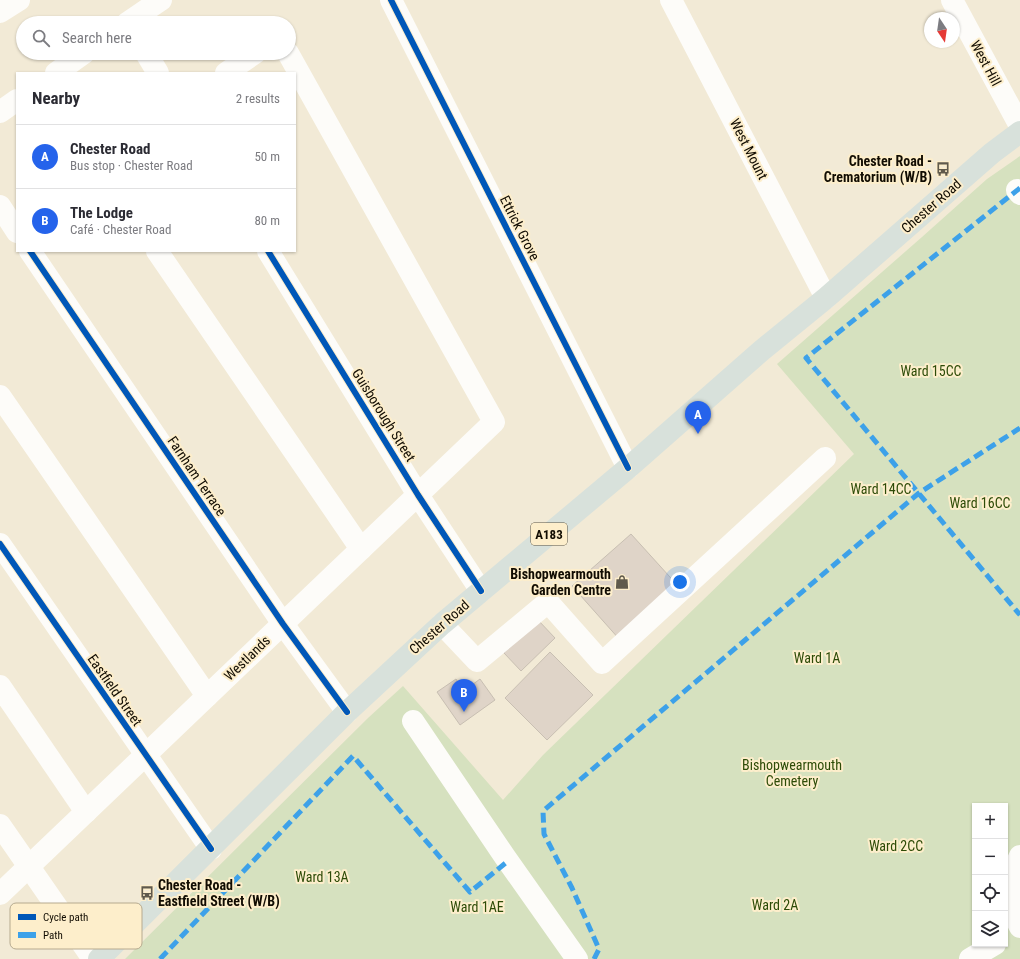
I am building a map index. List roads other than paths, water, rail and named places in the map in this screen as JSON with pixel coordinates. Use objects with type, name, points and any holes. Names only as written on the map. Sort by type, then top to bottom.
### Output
[{"type":"main road","name":"Chester Road","points":[[142,917],[347,712],[442,624],[628,468],[761,350],[826,298],[992,153],[1020,132]]},
{"type":"main road","name":"Chester Road","points":[[99,959],[109,949]]},
{"type":"street","points":[[0,12],[19,0]]},
{"type":"street","points":[[138,16],[161,0]]},
{"type":"street","name":"Ettrick Grove","points":[[391,0],[628,468]]},
{"type":"street","name":"West Mount","points":[[671,0],[826,298]]},
{"type":"street","name":"West Hill","points":[[952,0],[1020,126]]},
{"type":"street","points":[[57,72],[74,60]]},
{"type":"street","points":[[150,60],[157,72]]},
{"type":"street","points":[[227,72],[245,60]]},
{"type":"street","name":"Westlands","points":[[0,894],[494,422],[292,60]]},
{"type":"street","points":[[0,112],[16,101]]},
{"type":"street","name":"Farnham Terrace","points":[[31,252],[283,624],[347,712]]},
{"type":"street","points":[[158,252],[361,549]]},
{"type":"street","name":"Guisborough Street","points":[[269,252],[418,494],[481,591]]},
{"type":"street","points":[[0,396],[207,696]]},
{"type":"street","points":[[442,624],[477,661],[548,602],[602,663],[825,458]]},
{"type":"street","name":"Eastfield Street","points":[[0,544],[211,849]]},
{"type":"street","points":[[0,686],[86,812]]},
{"type":"street","points":[[413,721],[576,959]]},
{"type":"street","points":[[0,825],[53,903]]},
{"type":"street","points":[[1020,856],[1011,875],[1008,894],[1012,913],[1020,927]]},
{"type":"street","points":[[1008,938],[1020,932]]},
{"type":"street","points":[[970,959],[991,947]]},
{"type":"street","points":[[86,949],[93,959]]},
{"type":"place","name":"Chester Road - Crematorium (W/B)","points":[[943,169]]},
{"type":"place","name":"Chester Road","points":[[698,434]]},
{"type":"place","name":"Bishopwearmouth Garden Centre","points":[[622,582]]},
{"type":"place","name":"The Lodge","points":[[464,712]]},
{"type":"place","name":"Chester Road - Eastfield Street (W/B)","points":[[147,893]]},
{"type":"park label","name":"Ward 15CC","points":[[931,371]]},
{"type":"park label","name":"Ward 14CC","points":[[881,489]]},
{"type":"park label","name":"Ward 16CC","points":[[980,503]]},
{"type":"park label","name":"Ward 1A","points":[[817,658]]},
{"type":"park label","name":"Bishopwearmouth Cemetery","points":[[792,774]]},
{"type":"park label","name":"Ward 2CC","points":[[896,846]]},
{"type":"park label","name":"Ward 13A","points":[[322,877]]},
{"type":"park label","name":"Ward 2A","points":[[775,905]]},
{"type":"park label","name":"Ward 1AE","points":[[477,907]]}]
